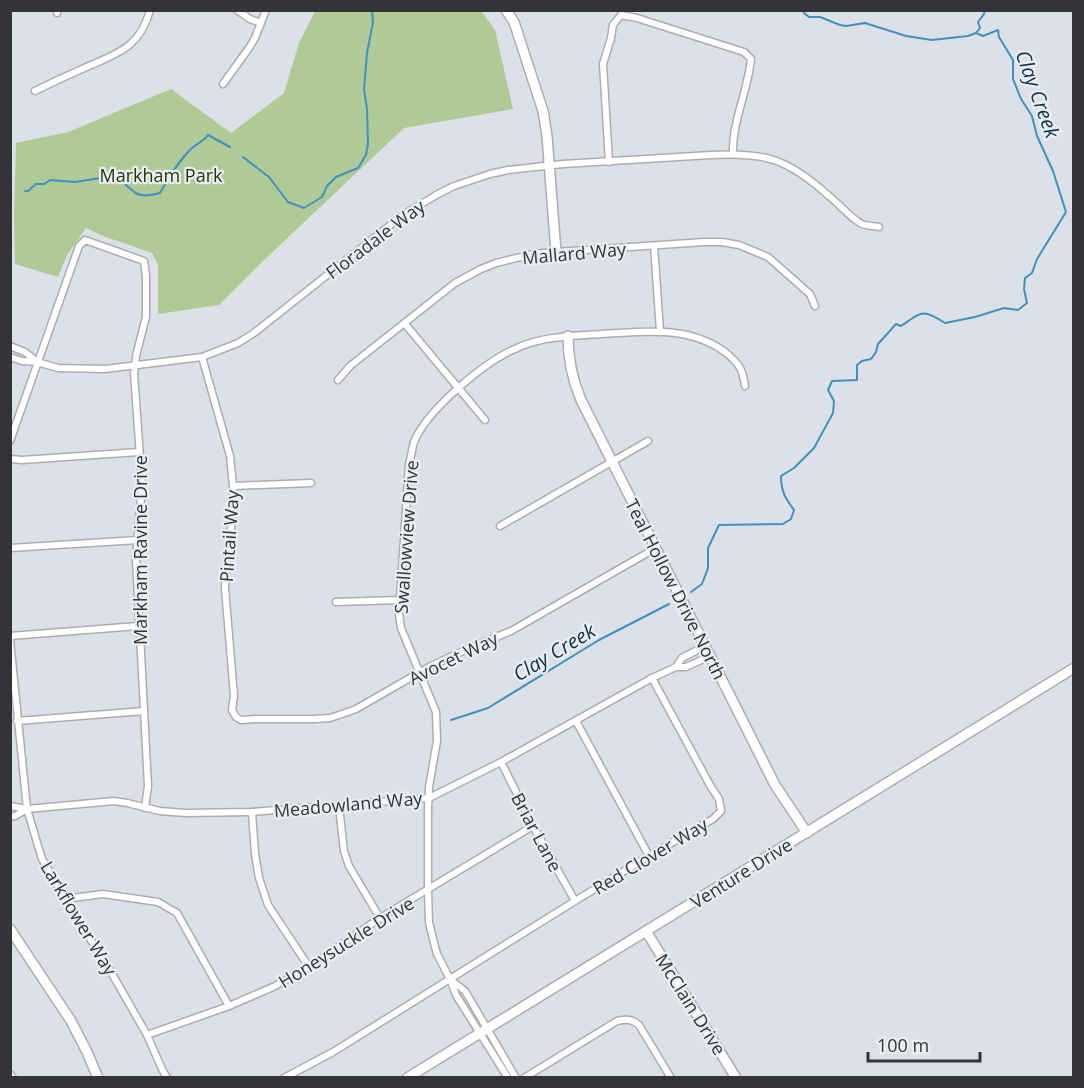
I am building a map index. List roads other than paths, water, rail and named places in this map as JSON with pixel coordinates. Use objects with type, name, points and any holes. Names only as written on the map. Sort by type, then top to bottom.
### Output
[{"type":"street","points":[[35,91],[121,52],[138,37],[144,28],[150,10]]},
{"type":"street","points":[[237,10],[261,23]]},
{"type":"street","points":[[223,84],[249,48],[266,10]]},
{"type":"street","points":[[506,10],[514,22],[543,111],[550,165],[556,252]]},
{"type":"street","points":[[609,162],[603,64],[613,25],[621,15],[744,52],[751,59],[735,124],[733,154]]},
{"type":"street","name":"Floradale Way","points":[[10,357],[58,368],[105,369],[202,357],[238,343],[254,333],[403,215],[454,186],[508,170],[550,165],[733,154],[760,156],[789,165],[804,174],[861,224],[879,227]]},
{"type":"street","name":"Markham Ravine Drive","points":[[37,362],[79,246],[85,240],[144,261],[146,317],[134,374],[142,496],[136,559],[148,786],[145,808]]},
{"type":"street","name":"Mallard Way","points":[[338,380],[350,366],[455,284],[481,268],[511,258],[556,252],[722,242],[739,245],[768,257],[810,294],[814,306]]},
{"type":"street","points":[[654,246],[660,331]]},
{"type":"street","points":[[405,324],[485,420]]},
{"type":"street","name":"Swallowview Drive","points":[[484,1031],[465,991],[450,979],[437,954],[429,922],[429,798],[438,720],[401,628],[399,600],[409,464],[414,442],[436,408],[491,362],[533,341],[568,336],[660,331],[692,336],[718,347],[730,357],[740,367],[746,386]]},
{"type":"street","name":"Teal Hollow Drive North","points":[[568,336],[573,381],[581,400],[684,608],[775,784],[807,833]]},
{"type":"street","name":"Floradale Way","points":[[10,346],[25,352],[37,362]]},
{"type":"street","name":"Pintail Way","points":[[202,357],[230,456],[233,486],[233,511],[225,588],[234,696],[232,710],[236,717]]},
{"type":"street","points":[[10,441],[37,362]]},
{"type":"street","points":[[500,526],[648,441]]},
{"type":"street","points":[[10,459],[139,452]]},
{"type":"street","points":[[233,486],[311,483]]},
{"type":"street","points":[[10,548],[138,540]]},
{"type":"street","name":"Avocet Way","points":[[236,717],[241,720],[330,718],[356,709],[420,672],[511,631],[656,548]]},
{"type":"street","points":[[336,602],[399,600]]},
{"type":"street","points":[[10,638],[138,626]]},
{"type":"street","name":"Larkflower Way","points":[[10,638],[27,809],[42,859],[111,972],[147,1035],[167,1077]]},
{"type":"street","name":"Meadowland Way","points":[[10,806],[27,809],[114,801],[160,812],[252,812],[429,798],[501,762],[675,667],[682,658],[705,646]]},
{"type":"street","name":"Meadowland Way","points":[[675,667],[686,668],[710,656]]},
{"type":"street","name":"Venture Drive","points":[[407,1077],[1074,668]]},
{"type":"street","name":"Red Clover Way","points":[[450,979],[713,819],[721,811],[719,799],[652,678]]},
{"type":"street","points":[[17,721],[144,711]]},
{"type":"street","points":[[576,721],[649,856]]},
{"type":"street","name":"Briar Lane","points":[[501,762],[533,826],[575,901]]},
{"type":"street","points":[[339,806],[344,851],[349,866],[380,918]]},
{"type":"street","name":"Meadowland Way","points":[[10,817],[27,809]]},
{"type":"street","points":[[252,812],[259,878],[268,905],[309,967]]},
{"type":"street","name":"Honeysuckle Drive","points":[[147,1035],[230,1006],[273,987],[309,967],[380,918],[533,826]]},
{"type":"street","points":[[65,899],[103,894],[159,902],[177,914],[230,1006]]},
{"type":"street","points":[[11,931],[71,1021],[99,1077]]},
{"type":"street","name":"McClain Drive","points":[[646,931],[736,1077]]},
{"type":"street","points":[[284,1077],[333,1052],[450,979]]},
{"type":"street","points":[[524,1077],[617,1021],[625,1019],[633,1020],[639,1025],[671,1077]]},
{"type":"street","points":[[484,1031],[508,1077]]},
{"type":"street","points":[[484,1031],[516,1077]]},
{"type":"waterway","points":[[243,157],[269,177],[288,202],[304,208],[322,197],[327,186],[336,177],[358,168],[366,155],[368,144],[364,89],[367,53],[373,22],[372,10]]},
{"type":"waterway","points":[[803,10],[809,17],[820,17],[840,25],[865,23],[906,36],[932,40],[976,33],[980,28],[978,22],[985,10]]},
{"type":"waterway","name":"Clay Creek","points":[[691,592],[702,584],[708,568],[708,548],[719,525],[783,524],[791,519],[794,510],[784,494],[781,476],[794,468],[814,448],[833,413],[834,401],[828,390],[832,381],[857,380],[857,365],[871,359],[878,344],[896,324],[901,326],[922,314],[931,315],[945,323],[1004,308],[1018,310],[1027,303],[1024,289],[1025,278],[1032,273],[1037,259],[1066,212],[1053,171],[1037,136],[1032,116],[1021,99],[1013,79],[1013,60],[999,37],[998,30],[983,36],[976,33]]},
{"type":"waterway","points":[[25,191],[36,184],[44,184],[50,180],[75,182],[101,178],[120,179],[137,194],[153,195],[160,193],[183,158],[208,135],[230,147]]},
{"type":"waterway","name":"Clay Creek","points":[[451,720],[488,708],[599,640],[669,604]]},
{"type":"park label","name":"Markham Park","points":[[161,175]]}]
